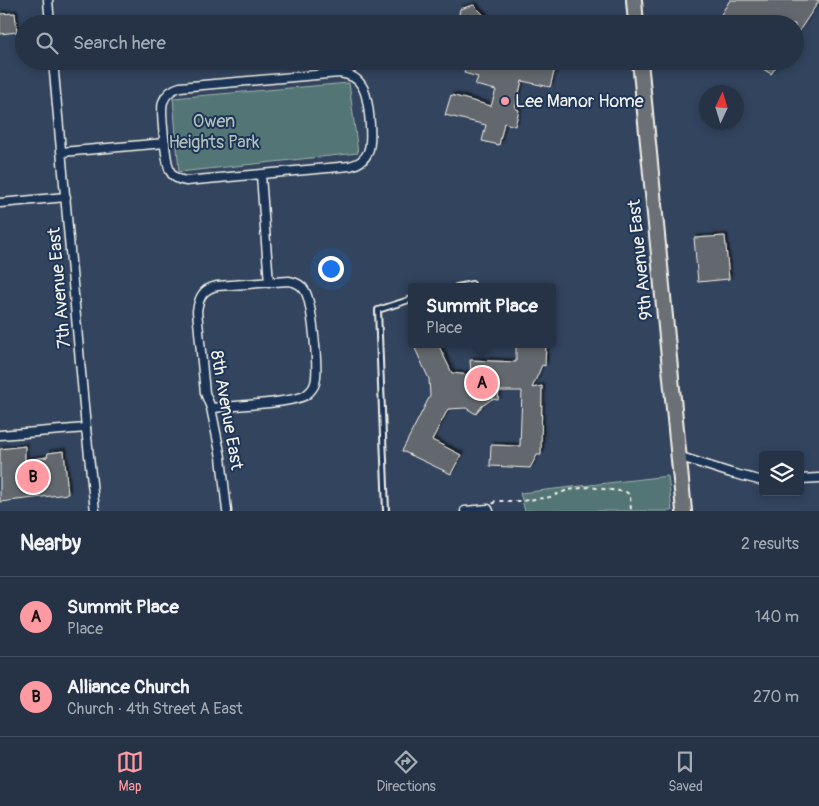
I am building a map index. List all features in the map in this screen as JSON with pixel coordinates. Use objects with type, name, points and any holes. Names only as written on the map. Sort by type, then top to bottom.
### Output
[{"type":"highway","points":[[627,0],[633,15]]},
{"type":"highway","points":[[634,0],[635,15]]},
{"type":"highway","name":"9th Avenue East","points":[[641,70],[684,511]]},
{"type":"street","points":[[48,0],[49,15]]},
{"type":"street","name":"7th Avenue East","points":[[54,70],[95,511]]},
{"type":"street","points":[[339,73],[349,75],[358,81],[365,96],[370,127],[369,149],[363,159],[350,166],[261,175],[182,181],[173,176],[169,168],[165,143],[163,103],[168,94],[177,88],[339,73]]},
{"type":"street","points":[[62,152],[165,143]]},
{"type":"street","points":[[211,408],[297,399],[307,394],[314,386],[316,369],[306,291],[300,285],[293,282],[269,283],[261,175]]},
{"type":"street","points":[[0,203],[66,197]]},
{"type":"street","name":"8th Avenue East","points":[[227,511],[221,457],[211,408],[205,393],[197,311],[199,299],[206,290],[213,287],[269,283]]},
{"type":"street","points":[[0,436],[86,428]]},
{"type":"street","points":[[678,456],[759,480]]},
{"type":"street","points":[[804,479],[819,478]]},
{"type":"street","points":[[465,511],[488,510]]},
{"type":"lane","points":[[386,511],[378,310],[408,300]]},
{"type":"path","points":[[488,510],[495,501],[521,501],[550,497],[568,490],[589,487],[626,492],[630,495],[630,511]]},
{"type":"green space","name":"Owen Heights Park","points":[[349,83],[358,153],[179,172],[173,98]]},
{"type":"green space","points":[[668,476],[672,511],[525,511],[520,493]]},
{"type":"building","points":[[730,0],[819,0],[804,24],[804,15],[721,15]]},
{"type":"building","points":[[474,5],[484,15],[459,15],[460,9]]},
{"type":"building","points":[[15,13],[15,32],[0,34],[0,14]]},
{"type":"building","name":"Lee Manor Home","points":[[464,70],[555,70],[550,87],[522,81],[515,108],[519,110],[515,126],[504,123],[499,145],[482,141],[486,125],[445,115],[451,95],[491,106],[496,90],[475,85],[478,77],[464,73]]},
{"type":"building","points":[[765,70],[774,70],[771,74]]},
{"type":"building","points":[[725,236],[729,279],[698,282],[694,238]]},
{"type":"building","points":[[415,348],[440,348],[452,373],[471,375],[470,360],[516,362],[516,348],[546,348],[545,366],[542,365],[532,388],[542,386],[541,455],[537,455],[530,468],[490,466],[491,445],[520,446],[522,391],[499,391],[498,400],[492,399],[482,406],[476,414],[466,408],[448,409],[432,440],[461,455],[451,474],[402,451],[430,396],[429,379]]},
{"type":"building","points":[[25,446],[25,460],[47,457],[48,453],[64,451],[68,494],[0,502],[0,449]]},
{"type":"place","name":"Lee Manor Home","points":[[505,101]]},
{"type":"place","name":"Summit Place","points":[[482,383]]},
{"type":"place","name":"Alliance Church","points":[[33,477]]}]
